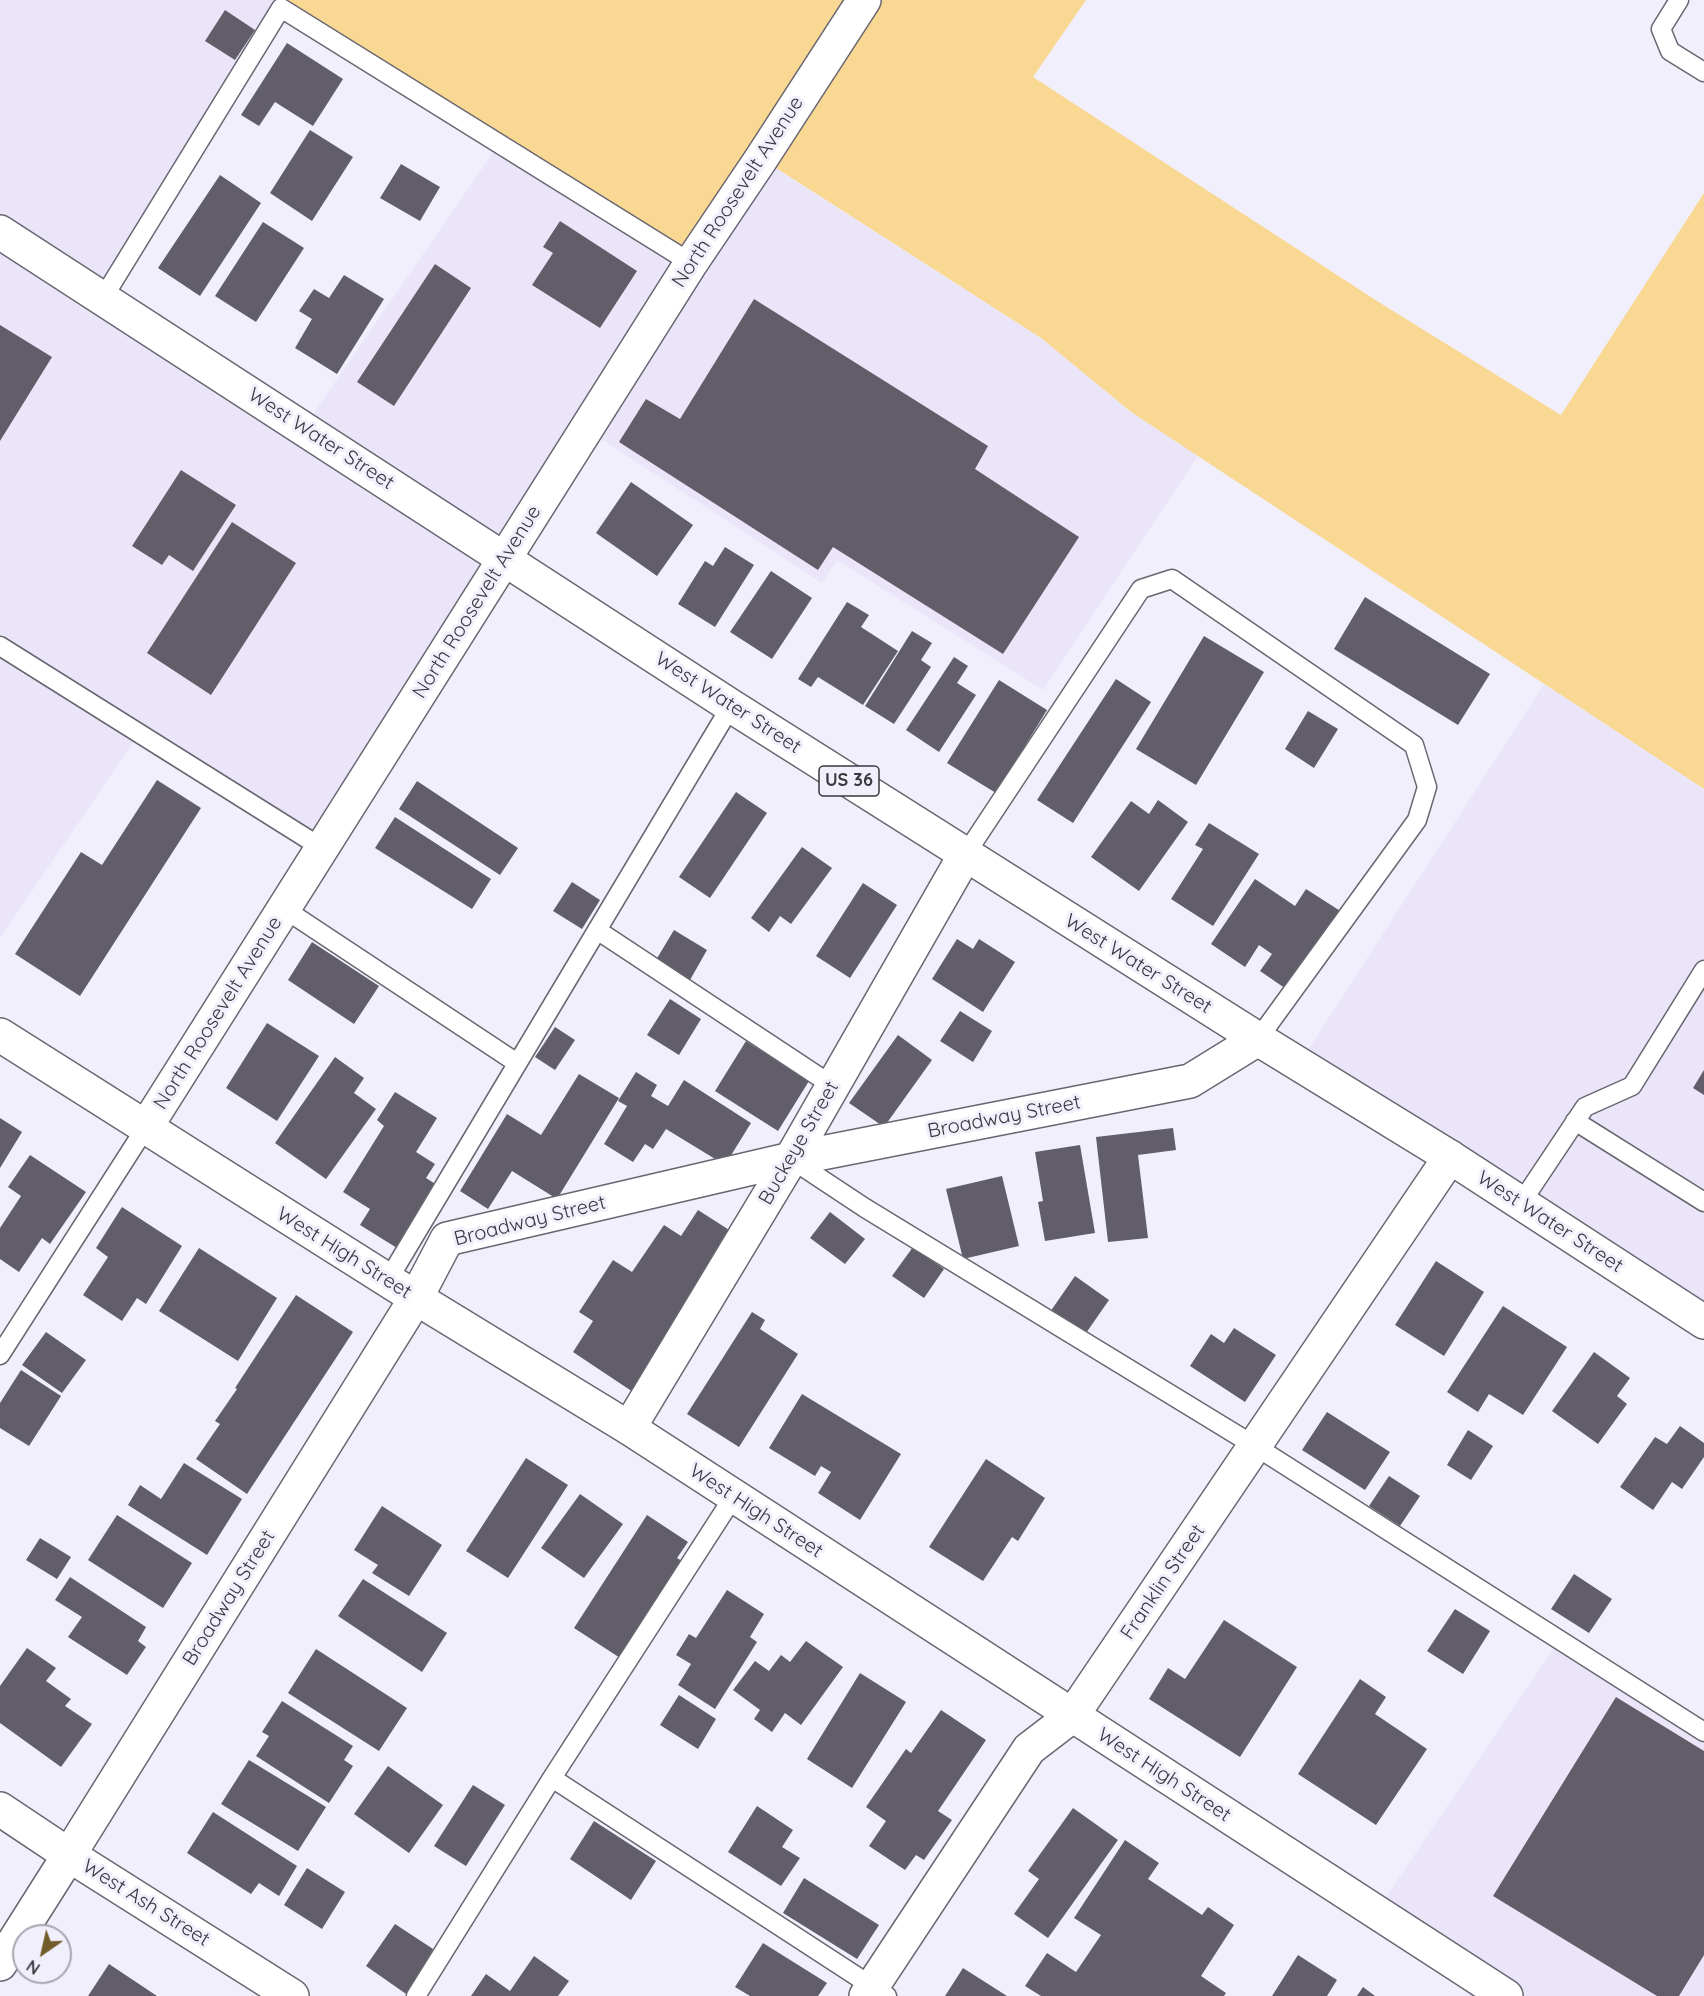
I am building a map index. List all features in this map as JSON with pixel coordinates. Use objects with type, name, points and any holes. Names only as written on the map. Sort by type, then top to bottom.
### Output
[{"type":"street","name":"North Roosevelt Avenue","points":[[146,1127],[691,263],[864,0]]},
{"type":"street","name":"West Water Street","points":[[0,232],[731,706],[964,855],[1450,1156],[1704,1322]]},
{"type":"street","name":"Buckeye Street","points":[[628,1428],[791,1159],[964,855]]},
{"type":"street","name":"West High Street","points":[[0,1035],[734,1496],[1072,1716],[1484,1990]]},
{"type":"street","name":"Broadway Street","points":[[0,1964],[416,1298],[447,1239],[791,1159],[1190,1081],[1258,1039]]},
{"type":"street","name":"Franklin Street","points":[[875,1993],[1029,1749],[1072,1716],[1450,1156]]},
{"type":"street","name":"West Ash Street","points":[[0,1809],[292,1996]]},
{"type":"lane","points":[[1679,0],[1661,29],[1670,51],[1704,72]]},
{"type":"lane","points":[[102,298],[280,9],[691,263]]},
{"type":"lane","points":[[964,855],[1141,589],[1172,579],[1414,745],[1427,787],[1417,820],[1258,1039]]},
{"type":"lane","points":[[0,646],[322,848]]},
{"type":"lane","points":[[388,1280],[731,706]]},
{"type":"lane","points":[[283,908],[517,1063]]},
{"type":"lane","points":[[597,930],[833,1086]]},
{"type":"lane","points":[[1521,1203],[1585,1107],[1632,1086],[1704,970]]},
{"type":"lane","points":[[1575,1121],[1704,1202]]},
{"type":"lane","points":[[0,1355],[146,1127]]},
{"type":"lane","points":[[791,1159],[865,1208],[1255,1446],[1704,1732]]},
{"type":"lane","points":[[416,1996],[552,1778],[734,1496]]},
{"type":"lane","points":[[552,1778],[875,1993]]},
{"type":"shaded area","points":[[0,0],[285,0],[103,298],[304,427],[499,144],[761,159],[1041,338],[1131,412],[1198,456],[1043,690],[837,560],[822,583],[586,429],[322,848],[139,734],[0,938]]},
{"type":"shaded area","points":[[285,0],[1086,0],[1033,77],[1377,301],[1561,415],[1704,193],[1704,789],[1131,412],[1041,338],[762,159],[691,263],[281,8]]},
{"type":"shaded area","points":[[1544,684],[1704,789],[1704,1322],[1299,1064]]},
{"type":"shaded area","points":[[1559,1640],[1704,1732],[1704,1996],[1468,1996],[1479,1979],[1376,1912]]},
{"type":"building","points":[[225,10],[255,30],[235,60],[205,41]]},
{"type":"building","points":[[287,43],[343,79],[313,126],[275,102],[259,126],[241,115]]},
{"type":"building","points":[[310,130],[353,157],[312,221],[270,193]]},
{"type":"building","points":[[401,164],[440,187],[420,221],[380,198]]},
{"type":"building","points":[[220,175],[261,203],[200,296],[158,268]]},
{"type":"building","points":[[560,221],[637,271],[600,328],[532,285],[553,253],[543,247]]},
{"type":"building","points":[[263,222],[304,248],[256,322],[215,296]]},
{"type":"building","points":[[435,264],[471,288],[394,406],[357,382]]},
{"type":"building","points":[[344,275],[384,299],[337,374],[295,348],[312,319],[299,311],[314,289],[329,298]]},
{"type":"building","points":[[754,299],[988,446],[975,469],[1079,537],[1003,654],[833,547],[818,570],[619,442],[646,399],[680,419]]},
{"type":"building","points":[[0,325],[52,357],[0,441]]},
{"type":"building","points":[[181,470],[236,505],[193,571],[169,555],[162,565],[132,546]]},
{"type":"building","points":[[631,482],[693,525],[657,576],[596,533]]},
{"type":"building","points":[[232,522],[296,563],[211,695],[147,653]]},
{"type":"building","points":[[725,547],[754,565],[715,627],[678,604],[705,561],[713,566]]},
{"type":"building","points":[[771,571],[812,598],[772,659],[730,632]]},
{"type":"building","points":[[1365,597],[1490,674],[1458,725],[1334,649]]},
{"type":"building","points":[[847,602],[869,615],[861,627],[898,651],[863,705],[818,677],[811,687],[798,679]]},
{"type":"building","points":[[912,631],[932,643],[921,660],[931,667],[894,724],[865,706]]},
{"type":"building","points":[[1204,636],[1264,672],[1196,785],[1136,749]]},
{"type":"building","points":[[954,657],[968,666],[957,683],[976,695],[939,752],[906,730]]},
{"type":"building","points":[[1116,679],[1151,702],[1073,823],[1037,800]]},
{"type":"building","points":[[999,680],[1047,710],[996,793],[947,763]]},
{"type":"building","points":[[1308,711],[1338,729],[1314,768],[1285,749]]},
{"type":"building","points":[[157,780],[201,808],[80,996],[15,954],[81,852],[102,865]]},
{"type":"building","points":[[417,781],[518,848],[500,875],[399,809]]},
{"type":"building","points":[[736,792],[767,813],[710,898],[679,877]]},
{"type":"building","points":[[1158,800],[1188,822],[1139,891],[1091,857],[1131,801],[1149,814]]},
{"type":"building","points":[[395,817],[491,879],[472,909],[375,848]]},
{"type":"building","points":[[1209,823],[1259,854],[1213,926],[1171,899],[1203,849],[1195,845]]},
{"type":"building","points":[[802,847],[832,868],[791,924],[780,916],[769,932],[751,918]]},
{"type":"building","points":[[1255,879],[1295,906],[1306,889],[1345,914],[1292,993],[1260,971],[1272,954],[1259,945],[1245,967],[1211,944]]},
{"type":"building","points":[[572,882],[600,900],[582,929],[553,911]]},
{"type":"building","points":[[863,883],[897,905],[850,978],[816,956]]},
{"type":"building","points":[[674,930],[707,950],[690,980],[656,960]]},
{"type":"building","points":[[957,939],[973,949],[979,939],[1015,962],[983,1012],[932,979]]},
{"type":"building","points":[[312,942],[379,986],[354,1024],[288,980]]},
{"type":"building","points":[[670,999],[701,1019],[679,1055],[647,1035]]},
{"type":"building","points":[[960,1011],[992,1031],[973,1062],[940,1041]]},
{"type":"building","points":[[267,1023],[319,1056],[277,1121],[226,1088]]},
{"type":"building","points":[[555,1027],[575,1040],[555,1070],[535,1057]]},
{"type":"building","points":[[898,1035],[932,1060],[884,1127],[849,1103]]},
{"type":"building","points":[[746,1041],[809,1081],[778,1131],[715,1091]]},
{"type":"building","points":[[335,1057],[364,1078],[354,1093],[376,1109],[326,1179],[275,1143]]},
{"type":"building","points":[[1704,1070],[1704,1095],[1693,1088]]},
{"type":"building","points":[[636,1072],[657,1085],[651,1096],[668,1106],[684,1080],[751,1123],[725,1165],[666,1129],[653,1149],[645,1144],[633,1162],[604,1144],[627,1106],[618,1101]]},
{"type":"building","points":[[579,1074],[619,1098],[557,1199],[512,1171],[488,1209],[460,1191],[507,1114],[541,1135]]},
{"type":"building","points":[[395,1092],[437,1118],[416,1152],[435,1164],[426,1178],[437,1185],[397,1248],[360,1225],[370,1209],[343,1192],[384,1126],[377,1120]]},
{"type":"building","points":[[0,1118],[22,1132],[0,1168]]},
{"type":"building","points":[[1173,1128],[1176,1150],[1138,1155],[1148,1238],[1108,1242],[1096,1137]]},
{"type":"building","points":[[1080,1145],[1095,1233],[1045,1241],[1038,1202],[1043,1201],[1035,1152]]},
{"type":"building","points":[[30,1155],[86,1192],[50,1244],[42,1238],[19,1272],[0,1259],[0,1228],[21,1196],[8,1187]]},
{"type":"building","points":[[1002,1176],[1019,1246],[963,1259],[946,1189]]},
{"type":"building","points":[[122,1207],[182,1246],[146,1304],[137,1298],[122,1321],[83,1295],[108,1257],[96,1248]]},
{"type":"building","points":[[698,1210],[737,1235],[633,1392],[573,1352],[593,1321],[579,1312],[613,1260],[632,1272],[664,1225],[681,1236]]},
{"type":"building","points":[[830,1212],[865,1239],[845,1264],[810,1238]]},
{"type":"building","points":[[913,1247],[944,1269],[924,1298],[892,1276]]},
{"type":"building","points":[[199,1248],[277,1298],[238,1361],[159,1311]]},
{"type":"building","points":[[1436,1261],[1484,1292],[1444,1356],[1395,1325]]},
{"type":"building","points":[[1075,1276],[1109,1300],[1084,1336],[1050,1312]]},
{"type":"building","points":[[296,1295],[353,1332],[247,1494],[196,1459],[220,1424],[215,1421],[237,1389],[235,1388]]},
{"type":"building","points":[[1503,1306],[1567,1347],[1523,1415],[1489,1394],[1478,1412],[1447,1392]]},
{"type":"building","points":[[752,1312],[765,1320],[760,1329],[798,1354],[739,1447],[687,1414]]},
{"type":"building","points":[[1234,1328],[1276,1355],[1245,1402],[1190,1366],[1211,1334],[1224,1343]]},
{"type":"building","points":[[46,1332],[86,1360],[62,1393],[22,1365]]},
{"type":"building","points":[[1594,1352],[1630,1378],[1617,1396],[1627,1404],[1598,1444],[1552,1411]]},
{"type":"building","points":[[21,1370],[61,1396],[29,1446],[0,1428],[0,1403]]},
{"type":"building","points":[[802,1394],[901,1454],[860,1520],[818,1493],[831,1472],[821,1466],[815,1476],[769,1448]]},
{"type":"building","points":[[1327,1412],[1390,1452],[1365,1490],[1302,1450]]},
{"type":"building","points":[[1680,1426],[1704,1443],[1704,1457],[1682,1489],[1672,1482],[1653,1510],[1620,1487],[1655,1437],[1667,1444]]},
{"type":"building","points":[[1468,1430],[1493,1446],[1471,1480],[1447,1465]]},
{"type":"building","points":[[526,1458],[568,1485],[508,1578],[466,1551]]},
{"type":"building","points":[[986,1459],[1045,1498],[1018,1541],[1012,1537],[983,1581],[929,1547]]},
{"type":"building","points":[[184,1463],[242,1499],[207,1555],[128,1505],[140,1485],[161,1499]]},
{"type":"building","points":[[1389,1476],[1420,1496],[1400,1526],[1369,1506]]},
{"type":"building","points":[[580,1494],[623,1524],[584,1578],[541,1548]]},
{"type":"building","points":[[382,1506],[442,1545],[409,1596],[372,1573],[378,1565],[354,1550]]},
{"type":"building","points":[[117,1515],[192,1563],[163,1608],[88,1560]]},
{"type":"building","points":[[647,1515],[688,1542],[677,1558],[697,1570],[634,1667],[574,1628]]},
{"type":"building","points":[[40,1538],[71,1557],[57,1579],[26,1560]]},
{"type":"building","points":[[1574,1574],[1612,1599],[1589,1633],[1551,1609]]},
{"type":"building","points":[[70,1577],[146,1627],[138,1641],[146,1647],[127,1675],[68,1637],[82,1617],[55,1600]]},
{"type":"building","points":[[363,1579],[447,1633],[422,1672],[338,1616]]},
{"type":"building","points":[[727,1590],[764,1614],[750,1637],[757,1642],[715,1709],[678,1685],[691,1664],[676,1655],[689,1634],[696,1638]]},
{"type":"building","points":[[1455,1609],[1490,1631],[1463,1674],[1427,1651]]},
{"type":"building","points":[[1224,1620],[1297,1667],[1240,1757],[1149,1699],[1168,1668],[1185,1679]]},
{"type":"building","points":[[806,1641],[843,1667],[801,1725],[785,1713],[772,1732],[754,1719],[760,1710],[733,1690],[755,1661],[769,1671],[781,1655],[790,1662]]},
{"type":"building","points":[[27,1648],[56,1668],[46,1681],[71,1699],[65,1706],[92,1724],[61,1767],[0,1723],[0,1686]]},
{"type":"building","points":[[316,1649],[407,1708],[379,1751],[288,1693]]},
{"type":"building","points":[[860,1673],[906,1702],[852,1788],[807,1759]]},
{"type":"building","points":[[1360,1679],[1386,1697],[1375,1714],[1427,1749],[1376,1825],[1298,1774]]},
{"type":"building","points":[[679,1695],[716,1719],[698,1749],[660,1725]]},
{"type":"building","points":[[1616,1697],[1704,1751],[1704,1955],[1679,1996],[1657,1996],[1493,1896]]},
{"type":"building","points":[[282,1701],[353,1746],[344,1760],[353,1766],[329,1803],[256,1756],[269,1736],[262,1732]]},
{"type":"building","points":[[941,1710],[986,1740],[938,1811],[952,1820],[924,1860],[916,1855],[905,1870],[869,1846],[886,1821],[866,1807],[906,1749],[911,1753]]},
{"type":"building","points":[[249,1760],[326,1807],[298,1851],[221,1804]]},
{"type":"building","points":[[388,1766],[443,1805],[409,1853],[354,1814]]},
{"type":"building","points":[[473,1785],[505,1805],[466,1866],[434,1846]]},
{"type":"building","points":[[757,1806],[793,1830],[782,1847],[800,1858],[781,1886],[728,1852]]},
{"type":"building","points":[[1073,1808],[1118,1840],[1048,1938],[1014,1914],[1039,1879],[1028,1871]]},
{"type":"building","points":[[213,1812],[297,1866],[279,1896],[259,1883],[251,1894],[187,1853]]},
{"type":"building","points":[[594,1821],[656,1861],[631,1900],[570,1859]]},
{"type":"building","points":[[1125,1840],[1159,1863],[1148,1879],[1202,1915],[1208,1907],[1234,1925],[1201,1976],[1226,1993],[1224,1996],[1041,1996],[1025,1986],[1047,1953],[1076,1972],[1101,1935],[1074,1918]]},
{"type":"building","points":[[307,1868],[345,1892],[322,1929],[284,1905]]},
{"type":"building","points":[[804,1878],[879,1925],[857,1959],[783,1913]]},
{"type":"building","points":[[395,1924],[433,1949],[409,1996],[366,1966]]},
{"type":"building","points":[[763,1943],[827,1983],[818,1996],[750,1996],[735,1987]]},
{"type":"building","points":[[1298,1955],[1337,1980],[1327,1996],[1272,1996]]},
{"type":"building","points":[[534,1956],[569,1981],[558,1996],[471,1996],[486,1974],[510,1991]]},
{"type":"building","points":[[109,1964],[157,1996],[88,1996]]},
{"type":"building","points":[[963,1968],[1007,1996],[945,1996]]},
{"type":"building","points":[[1363,1987],[1375,1996],[1357,1996]]}]
